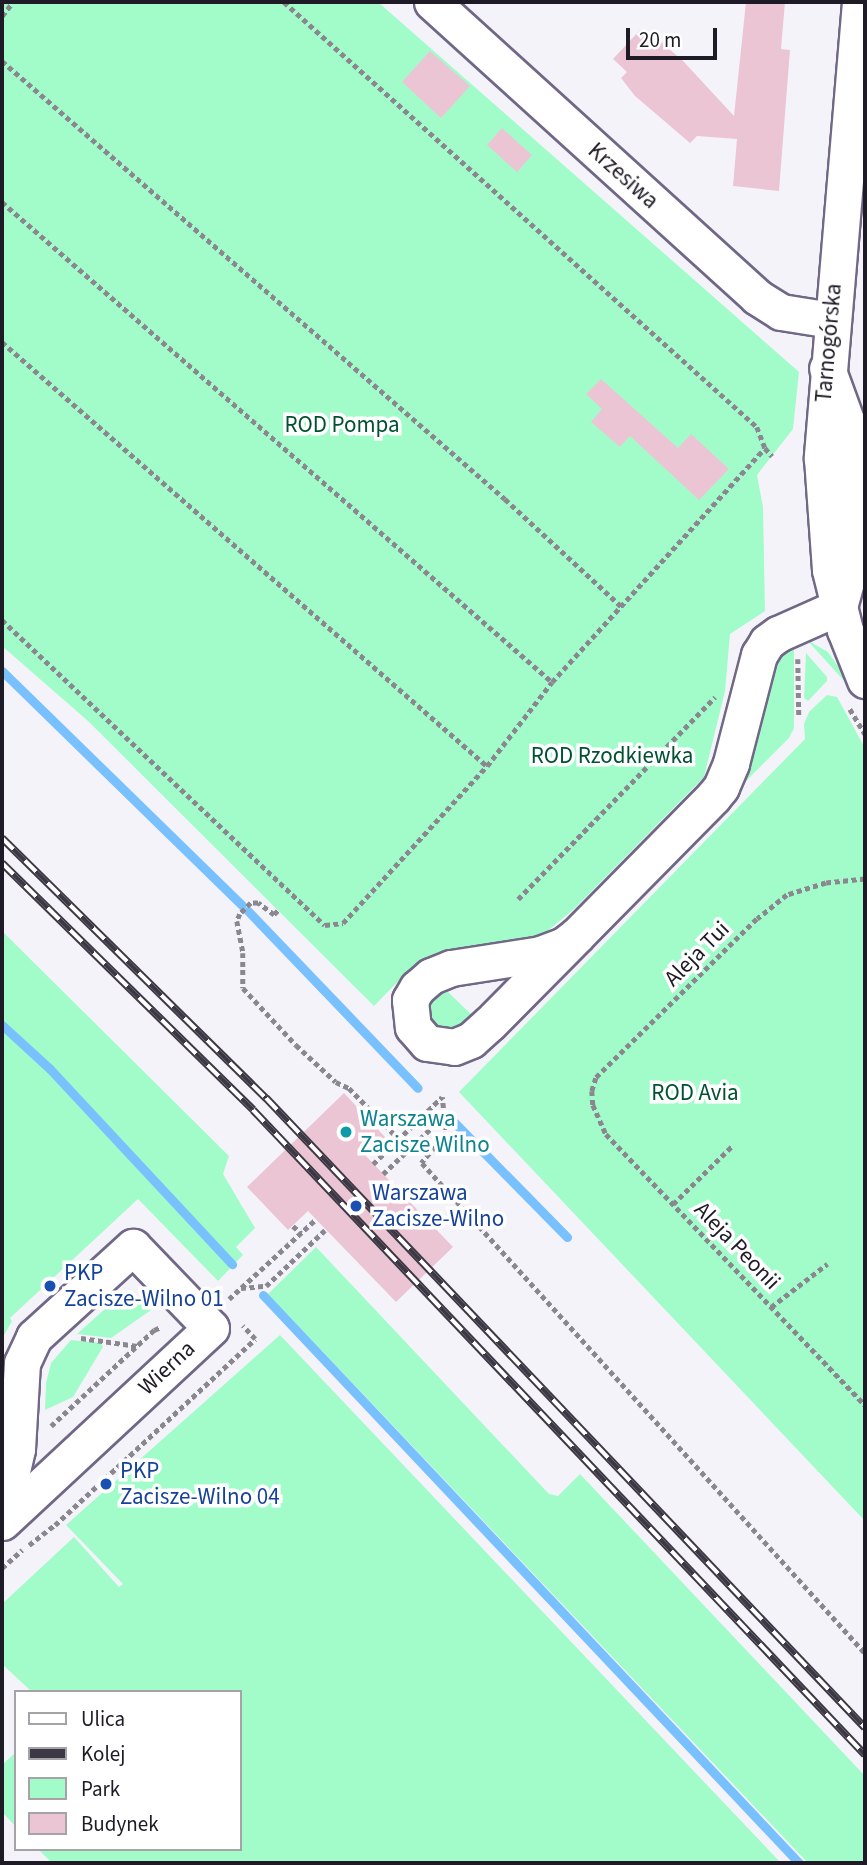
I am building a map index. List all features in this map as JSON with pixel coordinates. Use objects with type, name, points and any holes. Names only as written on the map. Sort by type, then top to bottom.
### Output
[{"type":"street","name":"Krzesiwa","points":[[432,2],[757,298],[781,312],[831,320]]},
{"type":"street","name":"Tarnogórska","points":[[857,695],[824,515],[822,430],[831,320],[855,163],[860,2]]},
{"type":"street","points":[[577,935],[721,787],[731,763],[738,689],[772,637],[839,607]]},
{"type":"street","name":"Wierna","points":[[2,1504],[8,1493],[17,1449],[10,1398],[34,1338],[133,1247],[211,1328],[2,1522]]},
{"type":"path","points":[[2,16],[13,2]]},
{"type":"path","points":[[284,2],[757,427],[765,448],[772,456]]},
{"type":"path","points":[[2,61],[505,499],[621,606]]},
{"type":"path","points":[[2,202],[552,682]]},
{"type":"path","points":[[2,342],[487,766]]},
{"type":"path","points":[[2,620],[325,925],[343,923],[487,766],[552,682],[765,448]]},
{"type":"path","points":[[798,646],[799,715]]},
{"type":"path","points":[[518,899],[710,701],[738,689]]},
{"type":"path","points":[[857,695],[865,734]]},
{"type":"path","name":"Aleja Tui","points":[[593,1105],[596,1078],[757,919],[787,895],[827,883],[865,878]]},
{"type":"path","points":[[278,911],[274,915],[258,903],[251,903],[240,914],[237,922],[243,953],[243,988],[296,1045],[336,1082],[349,1088],[399,1139]]},
{"type":"path","points":[[373,1164],[442,1097],[446,1134],[422,1163],[865,1653]]},
{"type":"path","name":"Aleja Peonii","points":[[593,1105],[607,1134],[865,1405]]},
{"type":"path","points":[[383,1174],[444,1116]]},
{"type":"path","points":[[380,1142],[387,1150]]},
{"type":"path","points":[[673,1203],[732,1146]]},
{"type":"path","points":[[306,1229],[316,1219]]},
{"type":"path","points":[[293,1226],[301,1233]]},
{"type":"path","points":[[241,1288],[266,1286],[325,1230]]},
{"type":"path","points":[[771,1307],[827,1265]]},
{"type":"path","points":[[161,1315],[163,1327]]},
{"type":"path","points":[[78,1337],[137,1346]]},
{"type":"path","points":[[55,1525],[169,1420]]},
{"type":"green space","name":"ROD Pompa","points":[[2,2],[378,2],[799,372],[793,429],[757,475],[763,507],[765,611],[730,634],[725,691],[704,777],[574,909],[539,938],[444,950],[414,965],[374,1006],[88,721],[2,646]]},
{"type":"green space","points":[[807,640],[828,652],[846,683]]},
{"type":"green space","points":[[794,642],[794,728],[789,738],[724,803],[770,658]]},
{"type":"green space","points":[[806,653],[827,677],[827,681],[808,701],[804,698]]},
{"type":"green space","name":"ROD Avia","points":[[827,695],[837,697],[865,748],[865,1521],[459,1092],[805,739],[804,724],[809,712]]},
{"type":"green space","points":[[2,931],[229,1156],[223,1174],[255,1228],[236,1247],[243,1255],[218,1281],[138,1199],[10,1318],[12,1321],[2,1339]]},
{"type":"green space","points":[[448,992],[476,1019],[453,1034],[428,1025],[428,997]]},
{"type":"green space","points":[[316,1247],[549,1494],[558,1496],[580,1474],[865,1776],[865,1863],[808,1863],[268,1294]]},
{"type":"green space","points":[[126,1296],[142,1299],[154,1308],[111,1338],[77,1334],[116,1299]]},
{"type":"green space","points":[[280,1335],[781,1863],[52,1863],[40,1851],[242,1851],[242,1690],[30,1690],[2,1664],[2,1604],[74,1537],[119,1587],[123,1584],[66,1525]]},
{"type":"green space","points":[[71,1340],[101,1343],[103,1347],[73,1397],[45,1410],[46,1383],[51,1363]]},
{"type":"green space","points":[[14,1754],[14,1825],[2,1812],[2,1765]]},
{"type":"building","points":[[746,2],[785,2],[781,49],[790,50],[779,191],[733,186],[737,139],[697,136],[690,143],[635,96],[621,78],[627,72],[613,59],[640,30],[655,43],[658,39],[684,62],[734,116]]},
{"type":"building","points":[[430,51],[470,86],[441,118],[402,82]]},
{"type":"building","points":[[502,128],[532,155],[517,172],[487,145]]},
{"type":"building","points":[[601,379],[678,448],[691,434],[729,469],[699,500],[630,436],[620,447],[591,422],[602,409],[586,394]]},
{"type":"building","points":[[344,1093],[385,1137],[366,1156],[453,1247],[396,1302],[308,1211],[288,1230],[247,1187]]},
{"type":"waterway","points":[[2,671],[242,905]]},
{"type":"waterway","points":[[248,911],[418,1088]]},
{"type":"waterway","points":[[2,1025],[50,1069],[232,1264]]},
{"type":"waterway","points":[[450,1118],[567,1237]]},
{"type":"waterway","points":[[263,1295],[799,1863]]},
{"type":"railway","points":[[2,838],[266,1098],[865,1728]]},
{"type":"railway","points":[[2,863],[253,1110],[865,1755]]},
{"type":"place","name":"Warszawa Zacisze Wilno","points":[[346,1132]]},
{"type":"place","name":"Warszawa Zacisze-Wilno","points":[[356,1206]]},
{"type":"place","name":"PKP Zacisze-Wilno 01","points":[[50,1286]]},
{"type":"place","name":"PKP Zacisze-Wilno 04","points":[[106,1484]]},
{"type":"park label","name":"ROD Rzodkiewka","points":[[612,756]]}]
